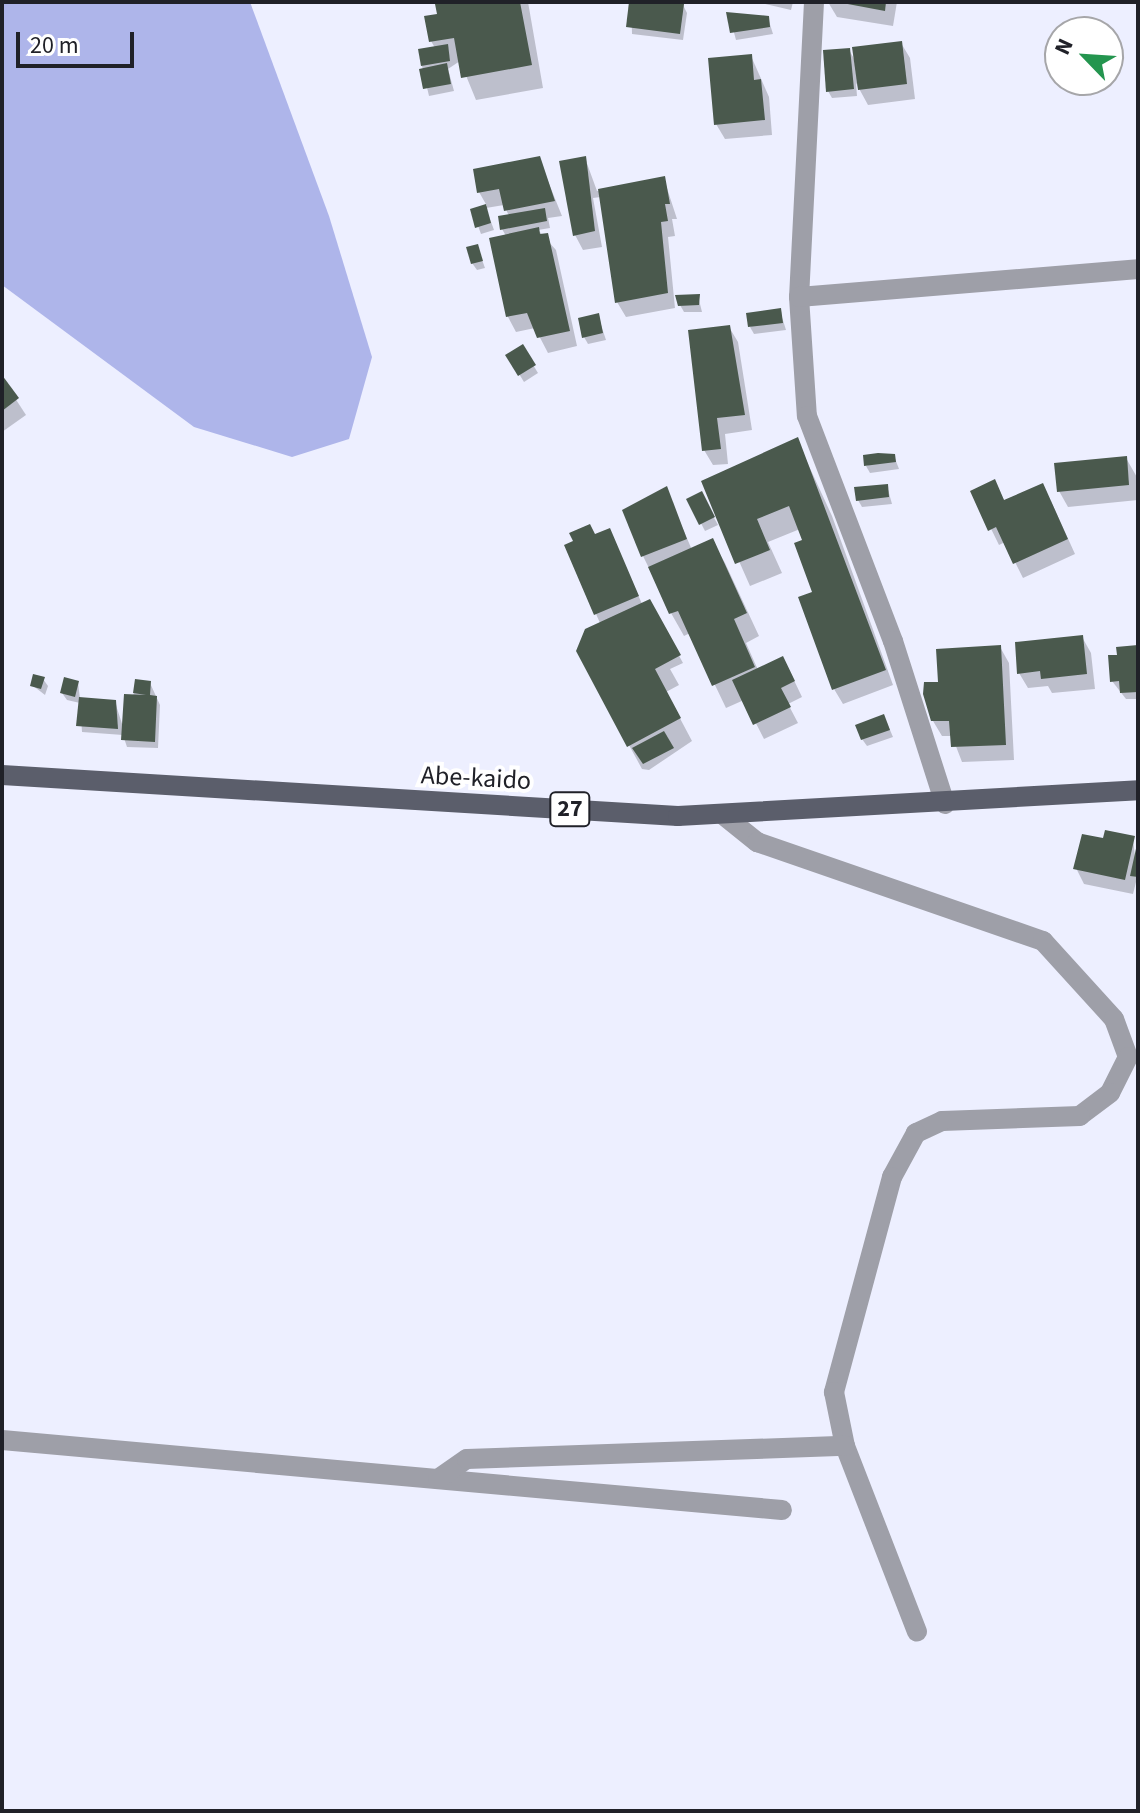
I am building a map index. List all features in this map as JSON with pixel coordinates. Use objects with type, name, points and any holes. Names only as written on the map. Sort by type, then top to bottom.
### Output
[{"type":"main road","name":"Abe-kaido","points":[[2,775],[722,814],[945,804],[1138,790]]},
{"type":"street","points":[[814,2],[799,297],[807,416],[893,641],[945,804]]},
{"type":"street","points":[[799,297],[1138,269]]},
{"type":"street","points":[[722,814],[757,842],[1043,941],[1114,1019],[1128,1057],[1110,1093],[1080,1116],[942,1121],[916,1133],[892,1177],[834,1392],[845,1446],[917,1632]]},
{"type":"street","points":[[2,1440],[782,1510]]},
{"type":"street","points":[[438,1479],[467,1459],[845,1446]]},
{"type":"shaded area","points":[[2,2],[250,2],[329,216],[372,357],[349,439],[292,457],[194,427],[2,285]]},
{"type":"building","points":[[520,2],[532,65],[461,78],[454,38],[429,42],[424,16],[437,14],[435,4]]},
{"type":"building","points":[[629,2],[684,4],[680,34],[626,27]]},
{"type":"building","points":[[837,2],[886,2],[885,11]]},
{"type":"building","points":[[726,12],[769,16],[770,27],[730,33]]},
{"type":"building","points":[[902,41],[907,84],[858,90],[852,47]]},
{"type":"building","points":[[448,44],[450,61],[421,66],[418,49]]},
{"type":"building","points":[[850,48],[854,89],[826,92],[823,50]]},
{"type":"building","points":[[752,54],[754,80],[761,79],[765,120],[714,125],[708,58]]},
{"type":"building","points":[[447,63],[451,84],[423,89],[419,69]]},
{"type":"building","points":[[540,156],[555,201],[504,211],[499,189],[477,193],[473,169]]},
{"type":"building","points":[[586,156],[595,231],[573,236],[559,161]]},
{"type":"building","points":[[665,176],[670,204],[665,204],[668,221],[661,222],[668,293],[615,303],[598,189]]},
{"type":"building","points":[[486,204],[491,223],[475,228],[470,209]]},
{"type":"building","points":[[545,208],[547,221],[500,230],[498,216]]},
{"type":"building","points":[[539,227],[540,234],[548,233],[570,331],[537,338],[527,313],[506,317],[489,238]]},
{"type":"building","points":[[478,244],[483,261],[471,264],[466,247]]},
{"type":"building","points":[[700,294],[699,305],[678,306],[675,295]]},
{"type":"building","points":[[781,308],[783,323],[748,327],[746,313]]},
{"type":"building","points":[[599,313],[603,333],[582,338],[578,318]]},
{"type":"building","points":[[730,325],[745,415],[717,418],[721,449],[702,451],[688,330]]},
{"type":"building","points":[[523,344],[536,365],[518,376],[505,355]]},
{"type":"building","points":[[2,375],[19,398],[2,411]]},
{"type":"building","points":[[798,437],[886,670],[832,690],[798,597],[812,592],[794,543],[802,540],[789,506],[757,519],[770,550],[735,564],[701,481]]},
{"type":"building","points":[[895,454],[896,462],[864,466],[863,455]]},
{"type":"building","points":[[1127,456],[1129,485],[1057,492],[1054,463]]},
{"type":"building","points":[[995,479],[1004,500],[1043,483],[1068,539],[1013,564],[996,527],[988,531],[970,491]]},
{"type":"building","points":[[888,484],[889,497],[856,501],[854,487]]},
{"type":"building","points":[[667,486],[687,539],[641,557],[622,510]]},
{"type":"building","points":[[702,491],[715,517],[699,525],[686,499]]},
{"type":"building","points":[[590,524],[595,534],[610,528],[639,596],[594,615],[564,545],[573,541],[569,533]]},
{"type":"building","points":[[713,538],[747,613],[734,619],[755,667],[712,686],[678,611],[669,614],[648,567]]},
{"type":"building","points":[[650,599],[681,655],[655,669],[681,718],[627,747],[576,651],[585,629]]},
{"type":"building","points":[[1083,635],[1087,674],[1041,679],[1040,671],[1017,674],[1015,642]]},
{"type":"building","points":[[1001,645],[1006,745],[951,747],[949,721],[931,721],[923,694],[924,682],[938,682],[936,649]]},
{"type":"building","points":[[1138,645],[1138,692],[1120,693],[1119,681],[1110,682],[1108,655],[1117,655],[1116,647]]},
{"type":"building","points":[[783,656],[795,681],[781,688],[791,707],[753,725],[732,680]]},
{"type":"building","points":[[33,674],[45,677],[41,689],[30,686]]},
{"type":"building","points":[[64,677],[79,681],[75,697],[60,693]]},
{"type":"building","points":[[135,679],[151,681],[150,695],[157,696],[155,742],[121,740],[124,694],[146,695],[133,693]]},
{"type":"building","points":[[79,697],[116,700],[118,729],[76,726]]},
{"type":"building","points":[[884,714],[890,730],[861,740],[855,725]]},
{"type":"building","points":[[664,731],[674,748],[643,764],[632,748]]},
{"type":"building","points":[[1105,830],[1135,836],[1125,880],[1073,869],[1082,834],[1103,838]]},
{"type":"building","points":[[1138,844],[1138,877],[1130,876]]}]
